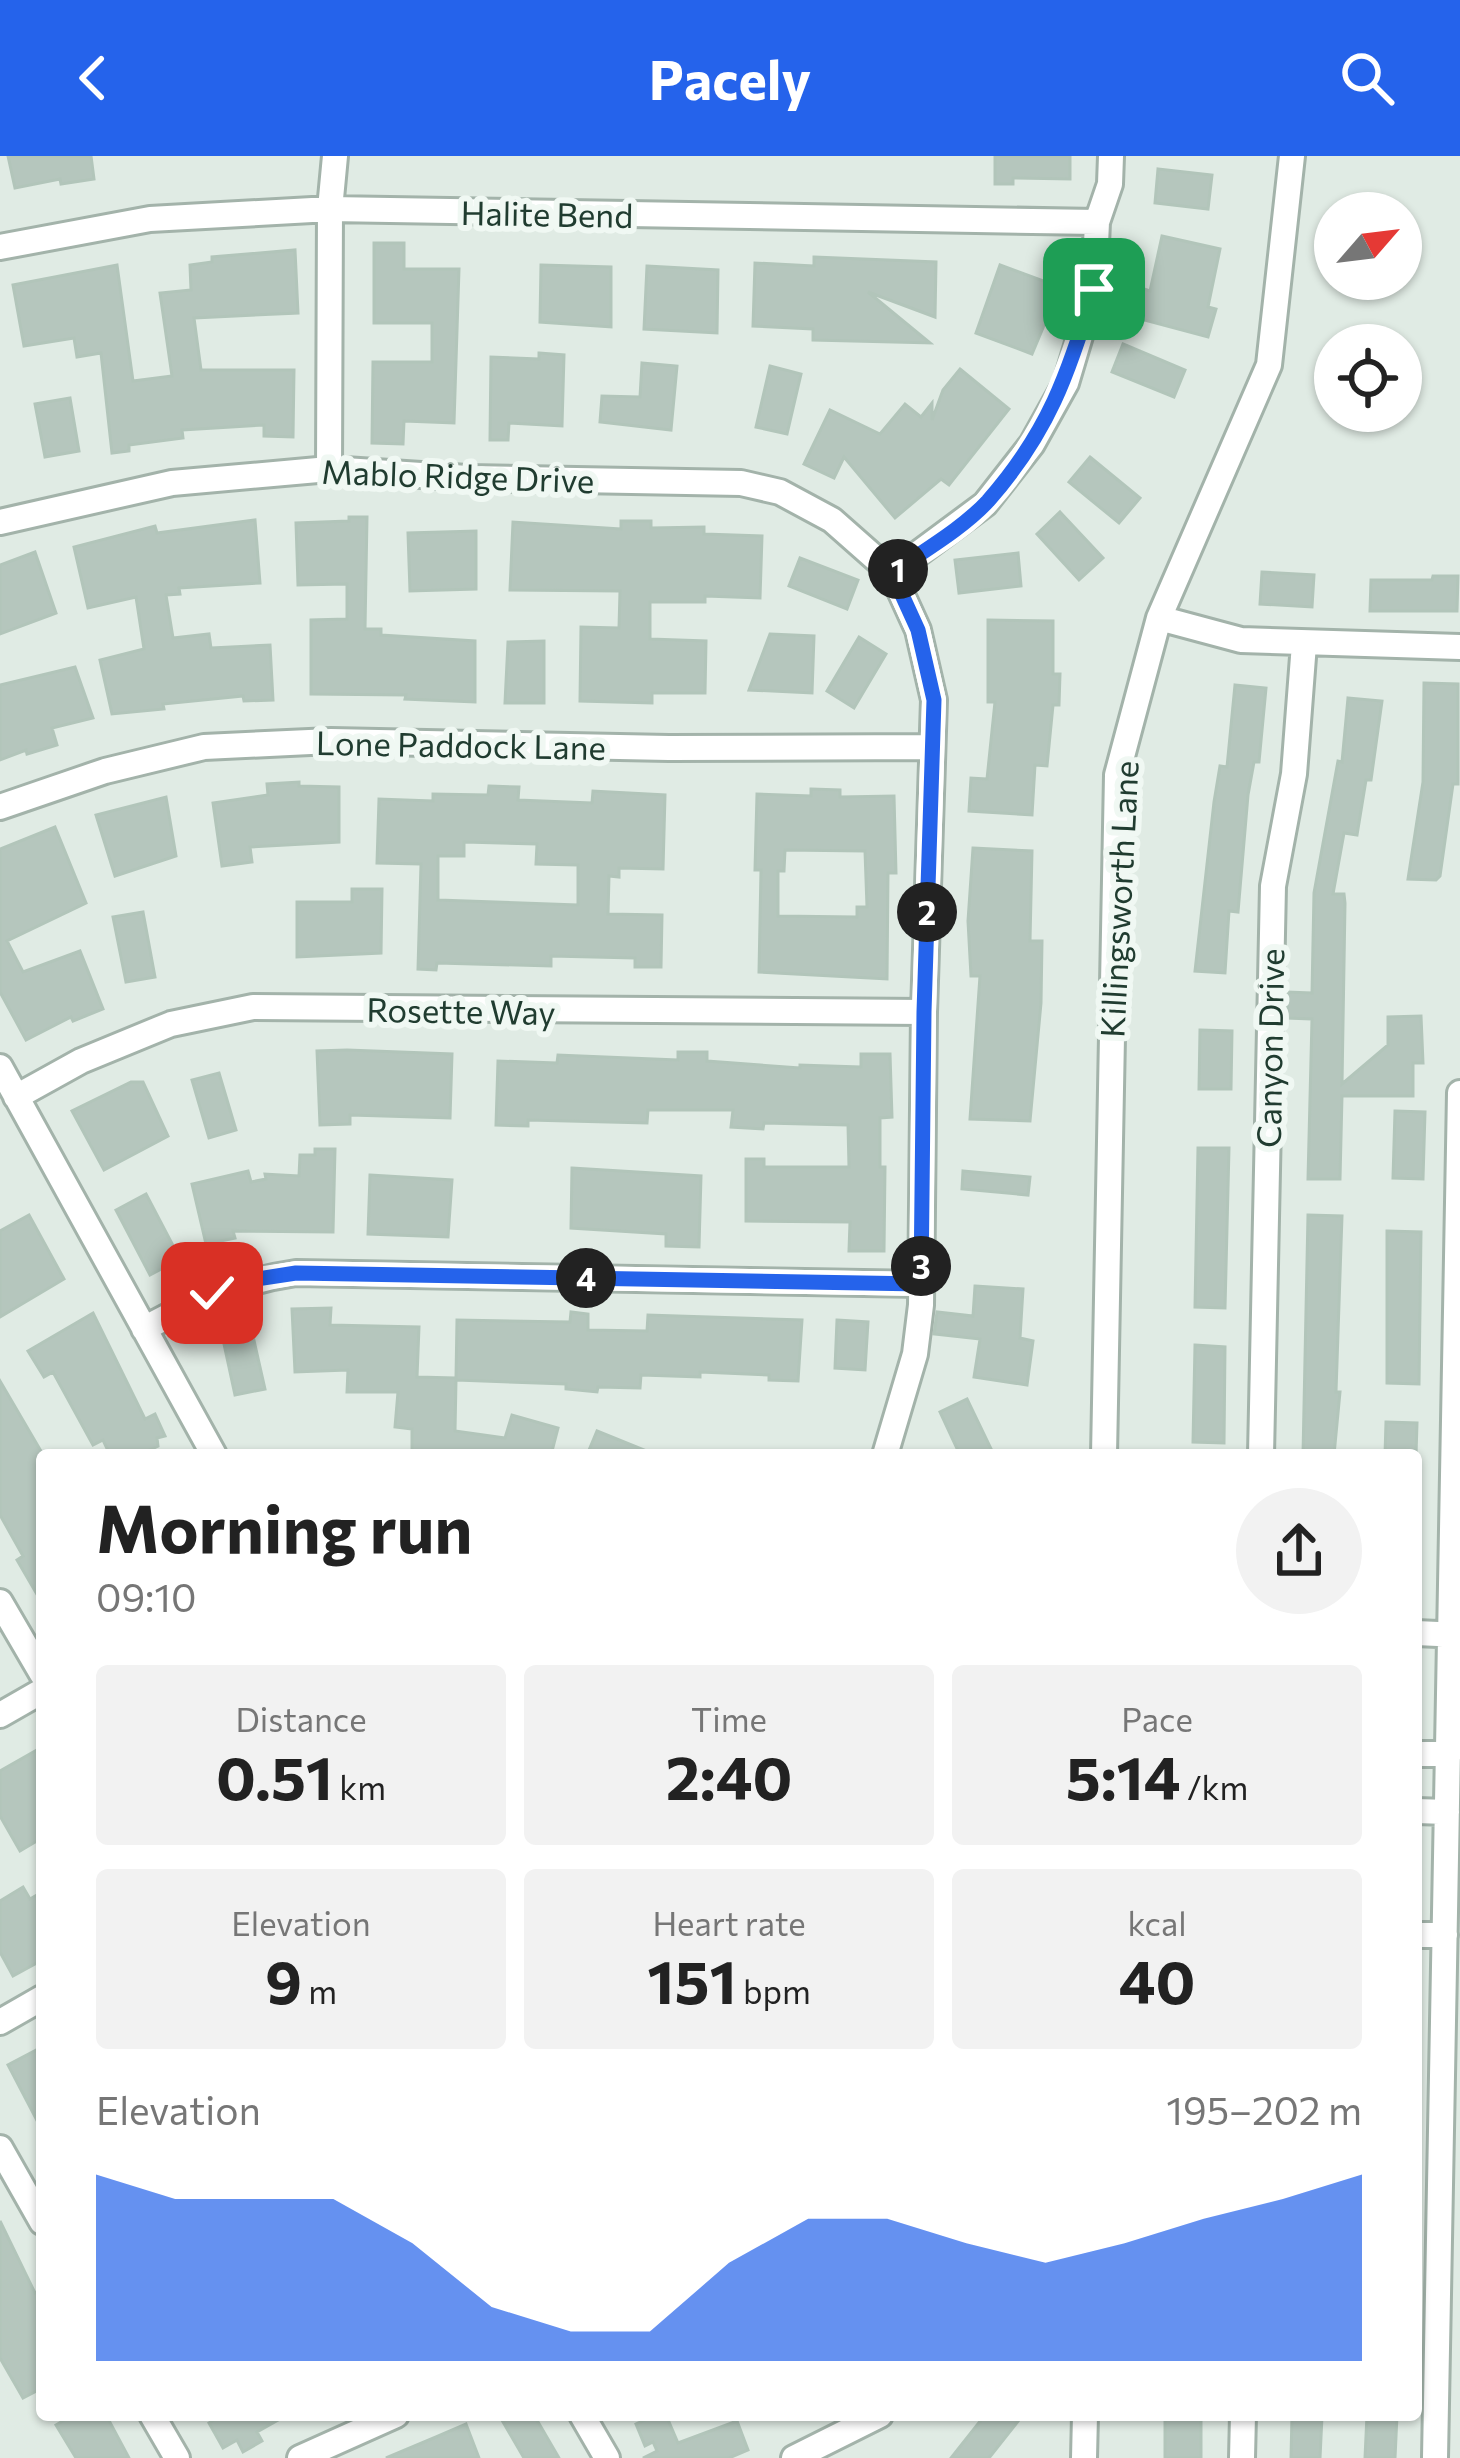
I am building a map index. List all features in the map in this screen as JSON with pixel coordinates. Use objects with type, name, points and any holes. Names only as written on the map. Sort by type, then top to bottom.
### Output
[{"type":"street","points":[[329,469],[330,209],[335,156]]},
{"type":"street","points":[[887,1449],[915,1354],[921,1284],[934,700],[928,665],[892,573],[985,504],[1031,444],[1066,382],[1094,289],[1097,222],[1110,184],[1111,156]]},
{"type":"street","name":"Killingsworth Lane","points":[[1104,1449],[1117,775],[1159,618],[1269,365],[1292,156]]},
{"type":"street","name":"Halite Bend","points":[[0,247],[150,219],[330,209],[1097,222]]},
{"type":"street","name":"Mablo Ridge Drive","points":[[0,522],[172,483],[329,469],[467,478],[742,483],[806,503],[892,573]]},
{"type":"street","points":[[1159,618],[1241,640],[1460,647]]},
{"type":"street","name":"Canyon Drive","points":[[1261,1449],[1273,886],[1294,773],[1304,644]]},
{"type":"street","name":"Lone Paddock Lane","points":[[0,807],[105,771],[204,747],[331,741],[669,748],[932,747]]},
{"type":"street","name":"Rosette Way","points":[[16,1097],[81,1061],[171,1024],[253,1007],[924,1012]]},
{"type":"street","points":[[0,1067],[211,1449]]},
{"type":"street","points":[[1435,2458],[1448,2374],[1451,2093],[1445,1935],[1455,1635],[1460,1093]]},
{"type":"street","points":[[144,1329],[212,1293],[251,1280],[296,1273],[921,1284]]},
{"type":"street","points":[[0,1602],[36,1664]]},
{"type":"street","points":[[1422,1633],[1455,1635]]},
{"type":"street","points":[[0,1715],[36,1694]]},
{"type":"street","points":[[1422,1754],[1449,1754]]},
{"type":"street","points":[[1422,1811],[1447,1812]]},
{"type":"street","points":[[1422,1935],[1445,1935]]},
{"type":"street","points":[[0,2022],[36,2001]]},
{"type":"street","points":[[0,2149],[36,2212]]},
{"type":"street","points":[[155,2421],[177,2458]]},
{"type":"street","points":[[300,2458],[383,2421]]},
{"type":"street","points":[[585,2421],[607,2458]]},
{"type":"street","points":[[794,2458],[868,2421]]},
{"type":"street","points":[[1084,2421],[1084,2458]]},
{"type":"street","points":[[1242,2458],[1243,2421]]},
{"type":"building","points":[[8,156],[91,156],[94,179],[61,184],[60,179],[15,188]]},
{"type":"building","points":[[995,156],[1070,156],[1070,179],[1013,178],[1013,184],[995,184]]},
{"type":"building","points":[[1158,169],[1212,175],[1208,209],[1155,203]]},
{"type":"building","points":[[1162,236],[1220,249],[1208,307],[1216,309],[1208,337],[1133,317],[1141,288],[1150,291]]},
{"type":"building","points":[[374,243],[404,243],[404,269],[459,269],[454,423],[404,421],[403,444],[372,443],[373,362],[432,362],[432,323],[374,323]]},
{"type":"building","points":[[295,250],[298,313],[194,318],[201,370],[294,370],[293,437],[264,436],[264,425],[182,430],[183,438],[129,445],[129,451],[112,453],[101,353],[77,357],[74,338],[24,346],[13,285],[117,265],[133,381],[172,376],[160,293],[191,290],[190,265],[212,262],[212,257]]},
{"type":"building","points":[[814,257],[936,262],[935,317],[868,292],[930,343],[813,340],[813,329],[753,326],[755,263],[814,266]]},
{"type":"building","points":[[541,265],[611,267],[611,327],[540,322]]},
{"type":"building","points":[[1000,265],[1060,287],[1032,354],[976,333]]},
{"type":"building","points":[[647,266],[718,270],[717,333],[644,329]]},
{"type":"building","points":[[1123,344],[1185,370],[1174,397],[1112,372]]},
{"type":"building","points":[[539,353],[564,355],[562,426],[509,423],[508,440],[490,440],[491,357],[539,359]]},
{"type":"building","points":[[642,363],[677,366],[671,430],[600,422],[602,396],[640,397]]},
{"type":"building","points":[[770,366],[801,374],[787,434],[756,427]]},
{"type":"building","points":[[960,369],[1009,409],[949,485],[941,479],[895,518],[844,457],[834,478],[804,464],[830,410],[880,434],[905,404],[921,417],[932,403],[932,420],[943,390]]},
{"type":"building","points":[[70,398],[79,451],[45,457],[35,404]]},
{"type":"building","points":[[1090,457],[1140,498],[1119,523],[1069,482]]},
{"type":"building","points":[[1060,512],[1103,558],[1079,580],[1037,534]]},
{"type":"building","points":[[349,517],[367,517],[365,629],[381,629],[381,635],[475,641],[475,702],[405,699],[406,695],[311,694],[311,620],[347,619],[347,584],[298,585],[296,523],[349,521]]},
{"type":"building","points":[[255,520],[260,583],[179,588],[180,594],[166,595],[173,638],[209,634],[211,648],[270,645],[273,700],[244,701],[243,696],[112,714],[100,660],[144,649],[136,597],[88,608],[74,547],[155,526],[157,533]]},
{"type":"building","points":[[621,521],[651,521],[651,528],[704,527],[704,534],[762,536],[760,598],[705,596],[705,602],[650,602],[650,639],[706,641],[705,693],[652,693],[652,703],[580,701],[581,627],[619,628],[620,591],[510,590],[513,522],[621,529]]},
{"type":"building","points":[[476,531],[476,589],[410,591],[408,533]]},
{"type":"building","points":[[35,552],[56,613],[0,634],[0,565]]},
{"type":"building","points":[[1018,553],[1021,586],[959,593],[955,560]]},
{"type":"building","points":[[800,558],[858,580],[847,609],[789,586]]},
{"type":"building","points":[[1262,572],[1314,575],[1312,607],[1260,604]]},
{"type":"building","points":[[1433,576],[1458,576],[1457,611],[1370,611],[1371,580],[1432,580]]},
{"type":"building","points":[[988,620],[1053,621],[1053,674],[1060,674],[1059,705],[1053,705],[1047,766],[1035,765],[1032,815],[969,811],[971,778],[987,779],[995,702],[988,702]]},
{"type":"building","points":[[770,634],[814,636],[812,693],[749,690]]},
{"type":"building","points":[[859,637],[886,654],[854,708],[827,691]]},
{"type":"building","points":[[544,641],[544,703],[505,703],[508,642]]},
{"type":"building","points":[[75,667],[93,718],[52,728],[57,745],[0,760],[0,685]]},
{"type":"building","points":[[1424,683],[1458,684],[1458,784],[1453,784],[1436,880],[1408,879],[1423,782]]},
{"type":"building","points":[[1235,685],[1266,688],[1259,762],[1254,762],[1248,795],[1238,912],[1229,911],[1225,973],[1195,971],[1214,802],[1220,766],[1227,767]]},
{"type":"building","points":[[1348,698],[1382,701],[1371,780],[1366,780],[1357,835],[1344,833],[1333,894],[1344,894],[1345,903],[1342,1084],[1388,1045],[1388,1017],[1421,1016],[1423,1063],[1413,1063],[1413,1096],[1342,1096],[1340,1179],[1308,1179],[1312,1019],[1287,1018],[1288,992],[1312,993],[1314,893],[1338,761],[1342,762]]},
{"type":"building","points":[[299,782],[299,786],[339,787],[339,842],[250,847],[252,862],[222,866],[213,803],[268,795],[267,784]]},
{"type":"building","points":[[489,786],[519,787],[518,800],[592,803],[593,791],[665,795],[663,869],[619,868],[619,877],[609,876],[608,914],[662,915],[661,967],[635,967],[635,958],[551,956],[551,966],[437,963],[436,970],[418,969],[421,864],[377,863],[379,799],[433,801],[433,794],[488,795]],"holes":[[[464,842],[537,844],[536,864],[578,865],[578,905],[438,900],[438,856],[464,856]]]},
{"type":"building","points":[[811,789],[840,790],[840,797],[894,796],[896,873],[888,873],[887,979],[759,972],[757,794],[811,796]],"holes":[[[785,850],[865,851],[867,907],[857,907],[857,917],[778,916],[778,871],[784,871]]]},
{"type":"building","points":[[166,797],[176,856],[115,876],[96,815]]},
{"type":"building","points":[[55,827],[86,903],[7,941],[23,972],[80,951],[103,1009],[73,1021],[71,1017],[26,1040],[0,992],[0,849]]},
{"type":"building","points":[[973,848],[1032,851],[1030,941],[1042,941],[1030,1121],[970,1119],[980,976],[971,976],[968,921]]},
{"type":"building","points":[[352,889],[382,889],[381,953],[297,957],[297,902],[352,902]]},
{"type":"building","points":[[143,912],[155,977],[126,982],[113,917]]},
{"type":"building","points":[[1200,1030],[1232,1031],[1231,1089],[1199,1089]]},
{"type":"building","points":[[317,1051],[452,1054],[450,1118],[350,1115],[350,1124],[320,1125]]},
{"type":"building","points":[[678,1052],[707,1052],[707,1061],[800,1068],[861,1067],[861,1054],[890,1054],[892,1117],[880,1118],[884,1251],[849,1251],[850,1222],[746,1221],[746,1159],[764,1159],[764,1167],[849,1167],[848,1125],[731,1127],[733,1110],[648,1110],[647,1123],[528,1120],[528,1126],[496,1125],[498,1061],[557,1063],[558,1055],[678,1060]]},
{"type":"building","points":[[219,1073],[236,1130],[209,1138],[192,1080]]},
{"type":"building","points":[[131,1082],[143,1082],[168,1136],[104,1170],[72,1111]]},
{"type":"building","points":[[1395,1111],[1425,1112],[1423,1179],[1393,1178]]},
{"type":"building","points":[[1198,1148],[1229,1148],[1225,1308],[1195,1307]]},
{"type":"building","points":[[315,1149],[335,1149],[333,1232],[233,1231],[235,1238],[206,1244],[192,1184],[248,1171],[251,1182],[266,1179],[265,1174],[299,1176],[300,1155],[315,1155]]},
{"type":"building","points":[[572,1168],[701,1176],[699,1247],[666,1246],[666,1234],[571,1228]]},
{"type":"building","points":[[963,1171],[1030,1177],[1028,1195],[962,1189]]},
{"type":"building","points":[[370,1175],[452,1180],[448,1237],[368,1234]]},
{"type":"building","points":[[146,1194],[180,1259],[150,1275],[116,1210]]},
{"type":"building","points":[[29,1215],[64,1279],[0,1317],[0,1231]]},
{"type":"building","points":[[1308,1215],[1342,1216],[1336,1392],[1340,1392],[1335,1449],[1303,1449]]},
{"type":"building","points":[[1387,1231],[1421,1232],[1419,1384],[1387,1383]]},
{"type":"building","points":[[975,1286],[1023,1289],[1020,1338],[1033,1341],[1027,1385],[974,1377],[980,1339],[934,1334],[937,1312],[973,1316]]},
{"type":"building","points":[[331,1308],[330,1325],[419,1327],[417,1377],[456,1378],[457,1320],[570,1322],[571,1312],[588,1314],[588,1330],[647,1331],[648,1315],[802,1320],[798,1381],[700,1372],[700,1377],[641,1375],[640,1388],[598,1387],[597,1392],[566,1389],[566,1384],[456,1380],[455,1431],[505,1438],[512,1415],[558,1428],[553,1449],[412,1449],[412,1429],[395,1427],[398,1392],[347,1392],[348,1370],[295,1372],[292,1309]]},
{"type":"building","points":[[93,1313],[145,1419],[155,1414],[165,1436],[157,1438],[158,1446],[152,1449],[107,1449],[103,1440],[93,1445],[53,1372],[44,1377],[28,1351]]},
{"type":"building","points":[[837,1320],[868,1322],[865,1370],[835,1368]]},
{"type":"building","points":[[250,1323],[265,1389],[235,1395],[225,1329]]},
{"type":"building","points":[[1195,1345],[1225,1347],[1224,1443],[1193,1442]]},
{"type":"building","points":[[0,1381],[40,1449],[36,1449],[36,1593],[17,1560],[23,1556],[0,1515]]},
{"type":"building","points":[[967,1399],[991,1449],[957,1449],[940,1412]]},
{"type":"building","points":[[1386,1422],[1417,1423],[1416,1449],[1385,1449]]},
{"type":"building","points":[[597,1431],[642,1449],[590,1449]]},
{"type":"building","points":[[36,1750],[36,1842],[20,1851],[0,1816],[0,1771]]},
{"type":"building","points":[[23,1887],[30,1899],[36,1896],[36,1963],[13,1976],[0,1952],[0,1901]]},
{"type":"building","points":[[36,2050],[36,2119],[8,2065]]},
{"type":"building","points":[[0,2221],[36,2293],[36,2391],[23,2398],[0,2358]]},
{"type":"building","points":[[109,2421],[129,2458],[76,2458],[56,2425]]},
{"type":"building","points":[[276,2421],[257,2432],[262,2441],[243,2452],[237,2440],[223,2448],[209,2423]]},
{"type":"building","points":[[502,2421],[537,2421],[559,2458],[524,2458]]},
{"type":"building","points":[[669,2421],[678,2443],[737,2421],[748,2450],[729,2458],[643,2458],[657,2451],[653,2442],[645,2446],[636,2424]]},
{"type":"building","points":[[980,2421],[1018,2421],[989,2458],[951,2458]]},
{"type":"building","points":[[1165,2421],[1201,2421],[1201,2458],[1165,2458]]},
{"type":"building","points":[[1292,2421],[1322,2421],[1320,2458],[1291,2458]]},
{"type":"building","points":[[1367,2421],[1397,2421],[1395,2458],[1365,2458]]},
{"type":"building","points":[[466,2424],[479,2458],[386,2458],[436,2437]]},
{"type":"route","points":[[212,1293],[251,1280],[296,1273],[921,1284],[934,700],[918,630],[892,573],[985,504],[1031,444],[1066,382],[1094,289]]}]
